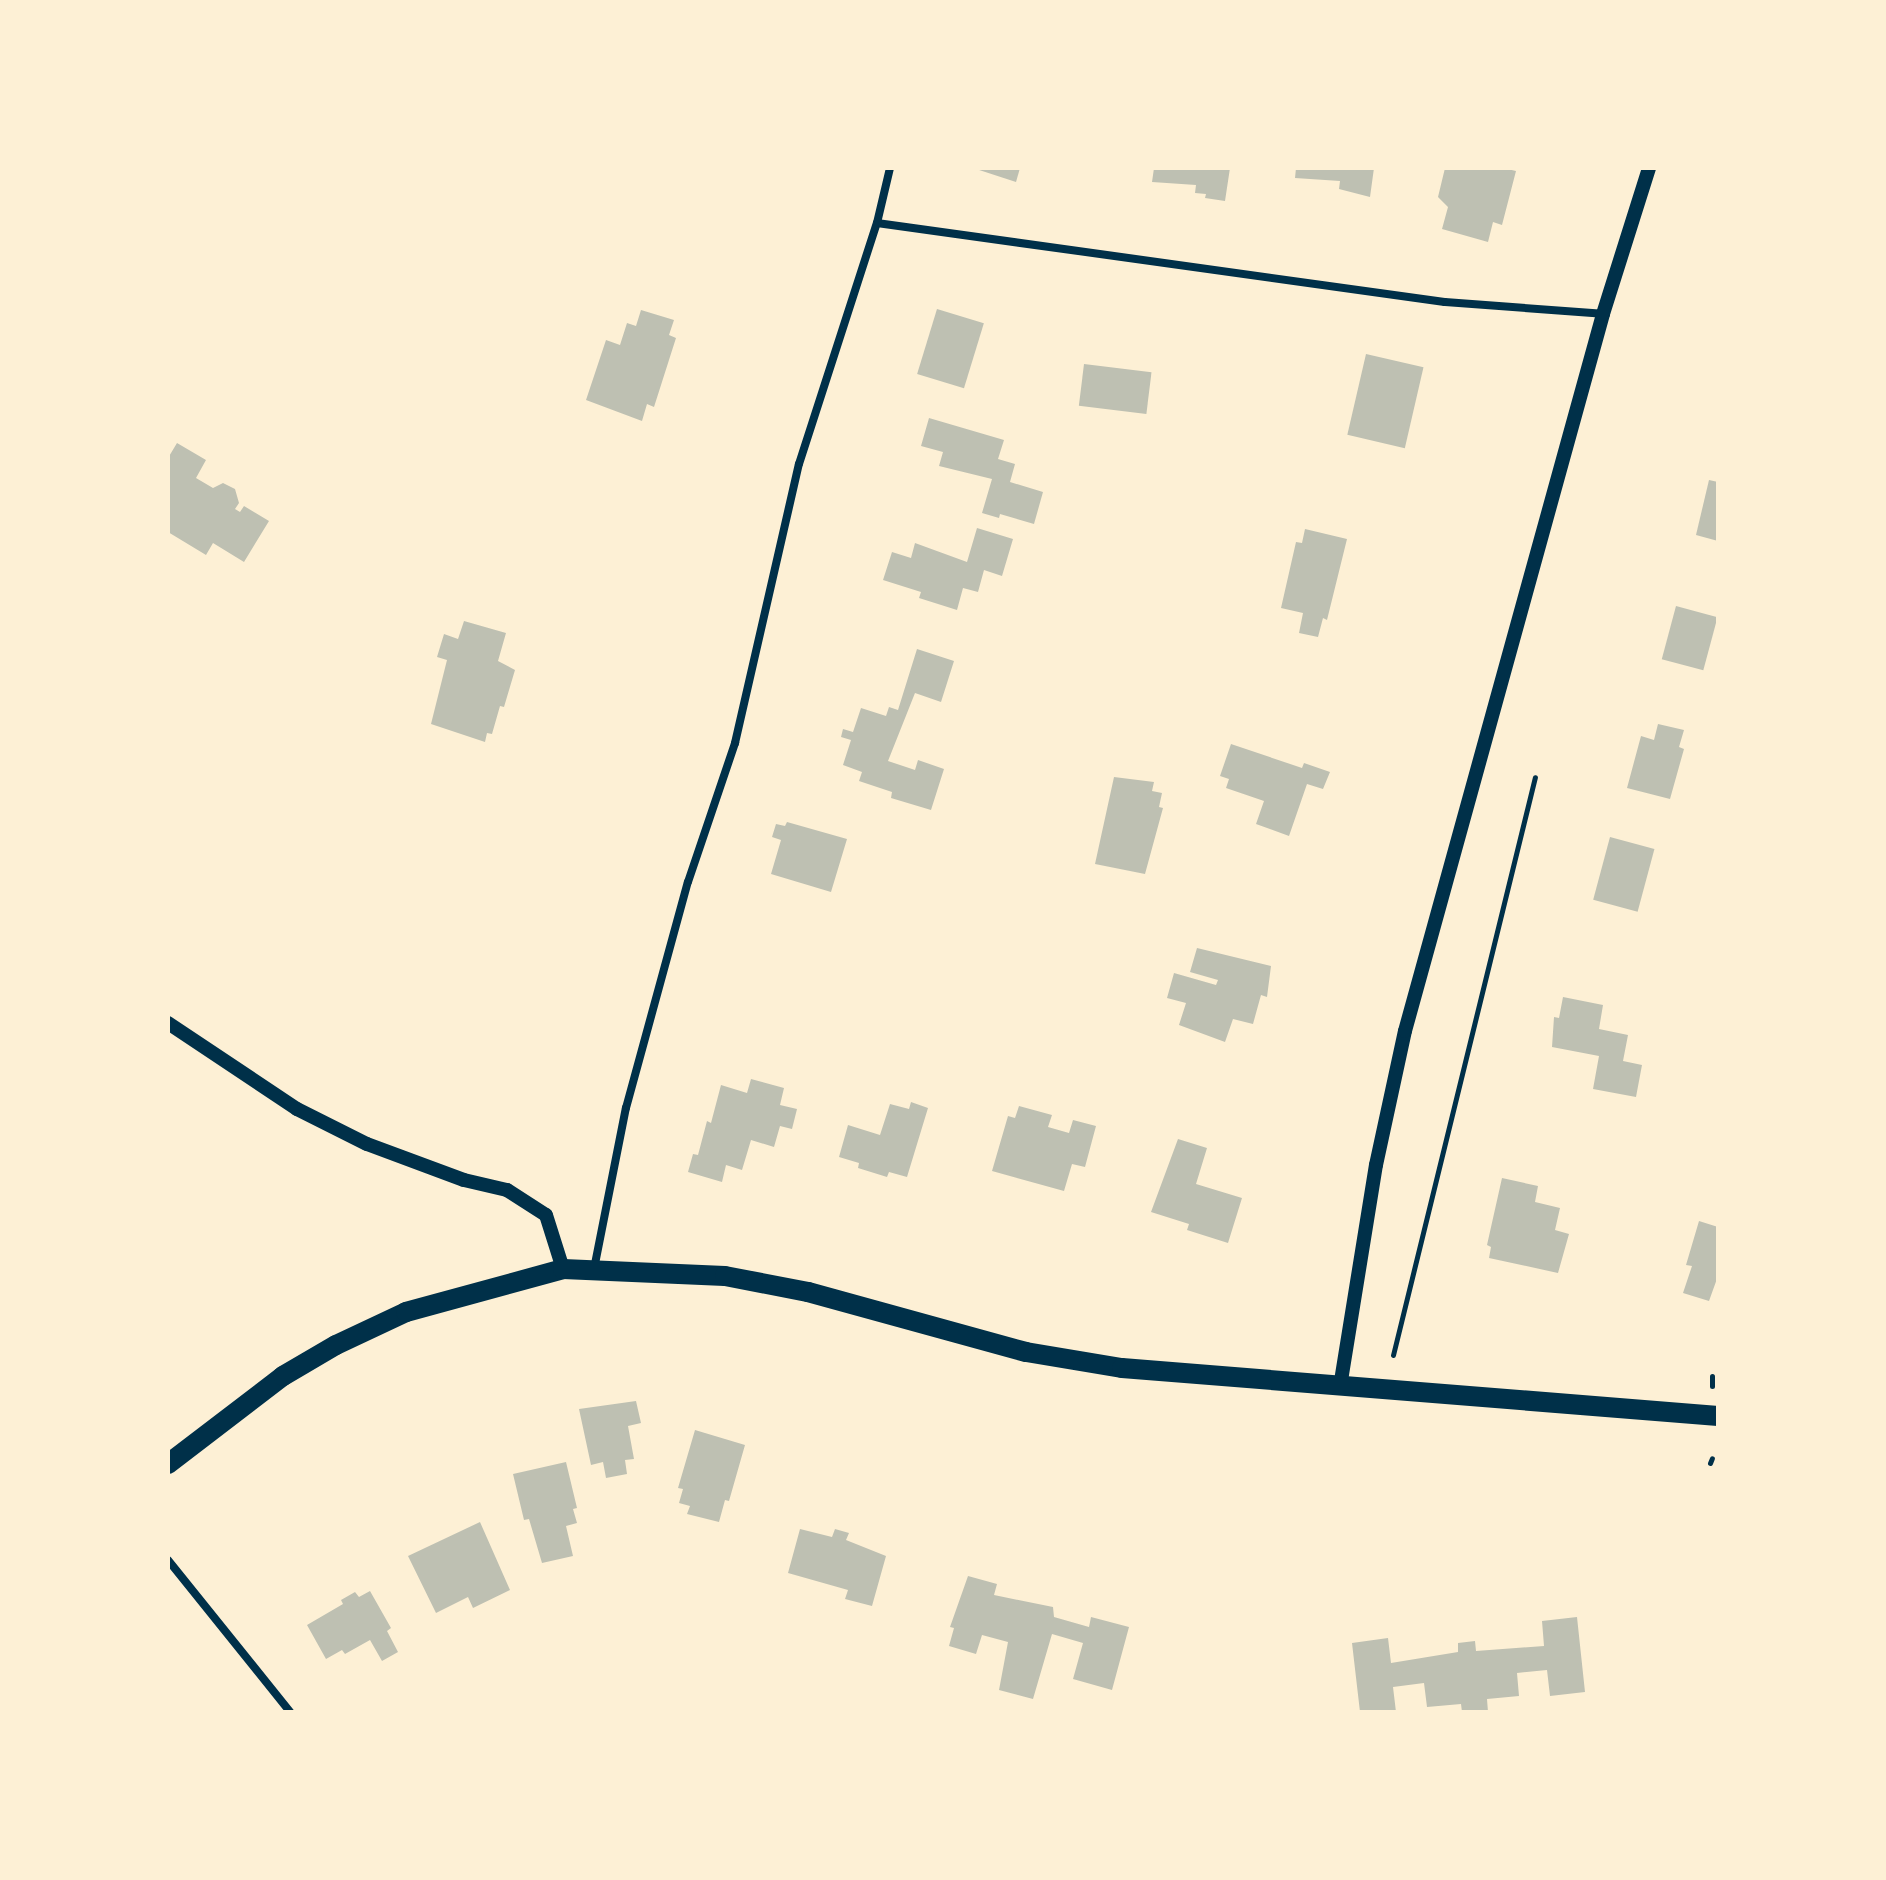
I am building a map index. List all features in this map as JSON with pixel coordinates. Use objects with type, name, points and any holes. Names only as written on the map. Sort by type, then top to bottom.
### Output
[{"type":"main road","points":[[168,1464],[283,1376],[336,1345],[406,1312],[563,1269],[725,1276],[808,1292],[1026,1352],[1122,1368],[1718,1416]]},
{"type":"street","points":[[594,1269],[626,1108],[671,943],[742,717],[799,464],[877,223],[890,168]]},
{"type":"street","points":[[1340,1387],[1376,1165],[1405,1031],[1603,314],[1649,168]]},
{"type":"street","points":[[877,223],[1445,302],[1603,314]]},
{"type":"street","points":[[168,1023],[297,1109],[367,1144],[464,1180],[507,1190],[546,1215],[563,1269]]},
{"type":"street","points":[[168,1560],[290,1712]]},
{"type":"path","points":[[1393,1355],[1535,777]]},
{"type":"path","points":[[1712,1376],[1712,1386]]},
{"type":"building","points":[[973,168],[1020,168],[1016,182]]},
{"type":"building","points":[[1154,168],[1230,168],[1225,201],[1195,193],[1196,185],[1152,182]]},
{"type":"building","points":[[1296,168],[1374,168],[1370,197],[1339,189],[1340,181],[1295,178]]},
{"type":"building","points":[[1445,168],[1503,168],[1516,171],[1502,225],[1493,222],[1488,242],[1442,229],[1448,207],[1438,197]]},
{"type":"building","points":[[937,309],[984,323],[964,388],[917,374]]},
{"type":"building","points":[[641,310],[674,320],[669,335],[676,338],[654,407],[647,404],[642,421],[586,400],[606,340],[620,345],[627,323],[636,326]]},
{"type":"building","points":[[1366,354],[1423,367],[1405,448],[1347,435]]},
{"type":"building","points":[[1084,364],[1151,372],[1146,414],[1079,406]]},
{"type":"building","points":[[929,418],[1004,440],[998,459],[1015,464],[1010,482],[1043,492],[1034,524],[1000,514],[999,518],[982,513],[992,479],[939,466],[943,452],[921,446]]},
{"type":"building","points":[[177,443],[206,460],[196,478],[213,488],[223,483],[235,489],[239,503],[235,509],[240,512],[244,506],[269,521],[244,562],[213,543],[206,555],[168,532],[168,458]]},
{"type":"building","points":[[1709,480],[1718,482],[1718,541],[1696,535]]},
{"type":"building","points":[[977,528],[1013,539],[1002,576],[984,570],[978,592],[963,588],[957,610],[919,598],[921,592],[883,580],[892,552],[911,558],[915,543],[967,562]]},
{"type":"building","points":[[1305,529],[1347,539],[1327,620],[1323,618],[1318,637],[1299,633],[1303,613],[1281,608],[1296,542],[1302,543]]},
{"type":"building","points":[[1676,606],[1718,617],[1703,670],[1662,659]]},
{"type":"building","points":[[464,621],[506,633],[498,661],[515,670],[504,707],[500,706],[492,734],[487,733],[485,742],[431,724],[447,660],[437,657],[444,634],[458,639]]},
{"type":"building","points":[[917,649],[954,661],[941,702],[915,693],[888,761],[915,770],[918,760],[944,769],[931,810],[891,798],[892,792],[859,781],[862,772],[843,765],[851,740],[841,737],[843,729],[853,732],[861,708],[886,716],[889,707],[898,710]]},
{"type":"building","points":[[1658,724],[1684,730],[1679,747],[1684,749],[1670,799],[1627,788],[1641,736],[1654,740]]},
{"type":"building","points":[[1231,744],[1302,768],[1304,763],[1330,772],[1323,789],[1307,784],[1289,836],[1256,824],[1264,801],[1226,788],[1229,779],[1220,776]]},
{"type":"building","points":[[1114,777],[1154,782],[1152,791],[1162,793],[1159,807],[1163,808],[1145,874],[1095,864]]},
{"type":"building","points":[[787,822],[847,839],[831,892],[771,874],[781,840],[772,837],[776,824],[785,826]]},
{"type":"building","points":[[1610,837],[1654,849],[1638,912],[1593,900]]},
{"type":"building","points":[[1197,948],[1271,966],[1267,997],[1261,995],[1253,1024],[1233,1019],[1225,1042],[1179,1025],[1186,1003],[1167,998],[1174,973],[1216,985],[1218,980],[1190,972]]},
{"type":"building","points":[[1563,997],[1603,1005],[1599,1029],[1628,1035],[1623,1061],[1642,1065],[1636,1097],[1593,1089],[1599,1056],[1552,1047],[1554,1017],[1559,1018]]},
{"type":"building","points":[[751,1079],[784,1088],[780,1105],[797,1109],[792,1129],[780,1126],[774,1147],[751,1140],[742,1170],[726,1165],[722,1182],[688,1172],[693,1154],[698,1155],[707,1121],[711,1123],[721,1085],[747,1093]]},
{"type":"building","points":[[911,1102],[928,1108],[907,1177],[889,1172],[887,1177],[858,1168],[859,1163],[839,1157],[848,1125],[880,1135],[890,1104],[909,1109]]},
{"type":"building","points":[[1019,1106],[1052,1115],[1048,1127],[1069,1133],[1073,1120],[1096,1126],[1085,1167],[1072,1164],[1064,1191],[992,1171],[1008,1116],[1015,1118]]},
{"type":"building","points":[[1178,1139],[1207,1148],[1196,1184],[1242,1198],[1228,1243],[1187,1230],[1189,1224],[1151,1212]]},
{"type":"building","points":[[1502,1178],[1538,1186],[1535,1202],[1560,1208],[1555,1230],[1569,1234],[1558,1273],[1489,1258],[1491,1247],[1487,1245]]},
{"type":"building","points":[[1699,1221],[1718,1227],[1718,1276],[1709,1301],[1683,1293],[1692,1266],[1686,1265]]},
{"type":"building","points":[[636,1401],[641,1423],[628,1426],[634,1459],[625,1460],[627,1474],[606,1478],[603,1462],[591,1465],[579,1409]]},
{"type":"building","points":[[695,1430],[745,1445],[729,1501],[725,1500],[719,1522],[687,1514],[690,1506],[679,1503],[683,1489],[678,1488]]},
{"type":"building","points":[[566,1462],[577,1508],[573,1509],[577,1523],[566,1526],[573,1556],[542,1563],[529,1519],[524,1520],[513,1474]]},
{"type":"building","points":[[480,1522],[510,1590],[473,1608],[468,1597],[436,1613],[408,1556]]},
{"type":"building","points":[[800,1529],[832,1537],[835,1529],[849,1533],[846,1540],[886,1556],[872,1606],[845,1599],[848,1590],[788,1573]]},
{"type":"building","points":[[968,1576],[997,1584],[994,1595],[1053,1607],[1054,1617],[1089,1627],[1091,1617],[1129,1627],[1112,1690],[1073,1679],[1083,1643],[1052,1634],[1033,1699],[999,1690],[1008,1642],[982,1635],[976,1654],[949,1646],[954,1628],[950,1627]]},
{"type":"building","points":[[370,1591],[391,1628],[387,1631],[398,1652],[382,1661],[370,1640],[345,1654],[342,1650],[326,1659],[307,1625],[343,1604],[341,1600],[355,1592],[359,1597]]},
{"type":"building","points":[[1577,1617],[1585,1692],[1550,1696],[1547,1670],[1517,1673],[1519,1696],[1487,1699],[1488,1712],[1462,1712],[1461,1704],[1427,1707],[1424,1683],[1393,1687],[1396,1712],[1360,1712],[1352,1643],[1388,1638],[1391,1663],[1458,1652],[1458,1643],[1475,1641],[1476,1651],[1544,1646],[1542,1621]]}]
